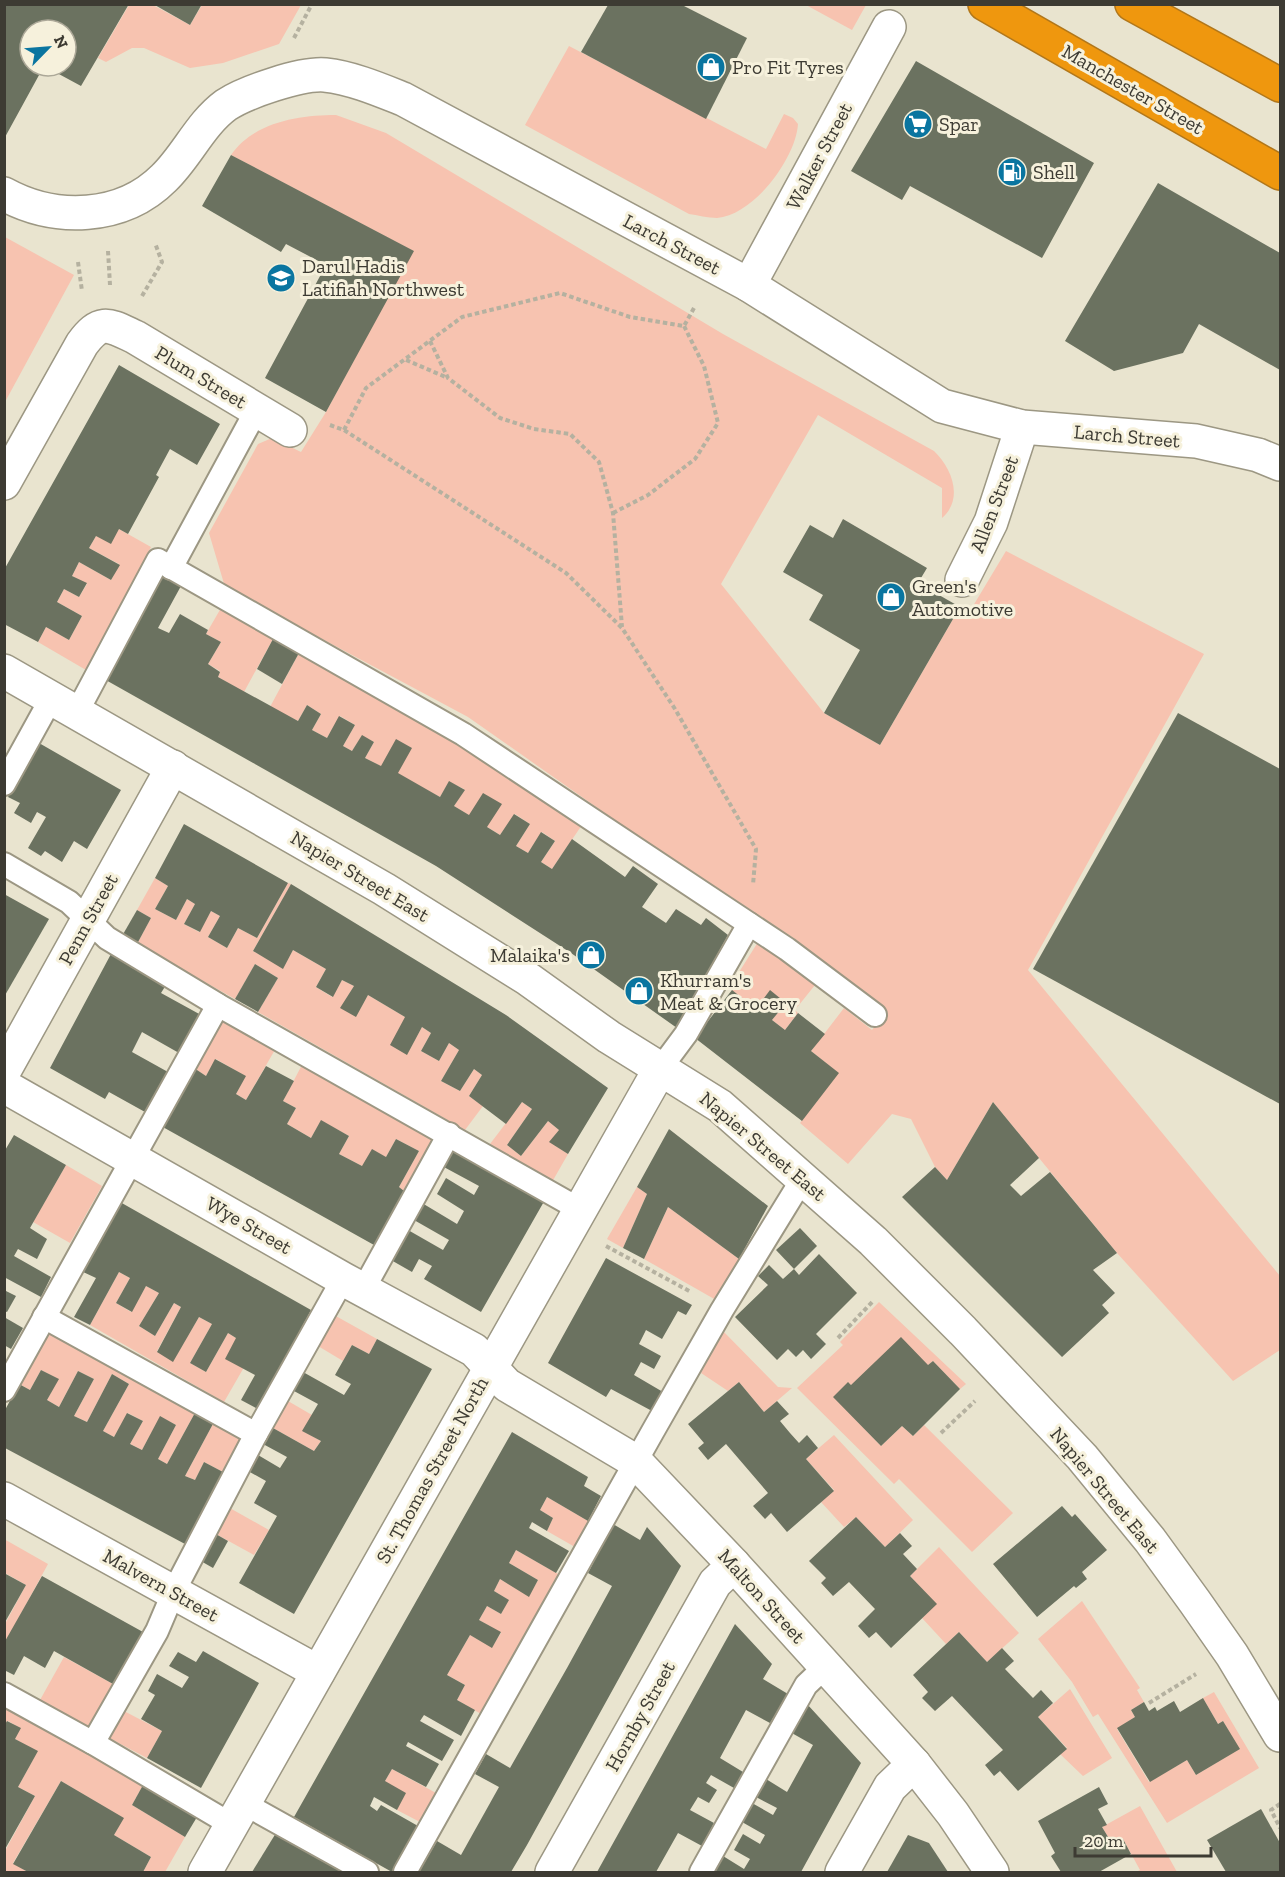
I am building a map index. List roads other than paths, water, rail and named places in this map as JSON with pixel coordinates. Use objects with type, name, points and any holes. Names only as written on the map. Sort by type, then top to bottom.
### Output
[{"type":"highway","name":"Manchester Street","points":[[985,4],[1281,173]]},
{"type":"highway","points":[[1132,4],[1281,85]]},
{"type":"street","name":"Walker Street","points":[[749,285],[889,27]]},
{"type":"street","name":"Larch Street","points":[[4,194],[20,202],[63,212],[101,212],[125,205],[164,178],[225,106],[247,93],[285,81],[323,75],[364,84],[403,99],[749,285],[942,406],[1022,427],[1196,441],[1258,455],[1281,464]]},
{"type":"street","name":"Plum Street","points":[[4,483],[82,344],[92,330],[100,325],[111,326],[135,337],[290,430]]},
{"type":"street","name":"Allen Street","points":[[962,580],[991,522],[1022,427]]},
{"type":"street","name":"Napier Street East","points":[[4,671],[393,895],[528,979],[609,1037],[720,1106],[873,1241],[963,1331],[1082,1457],[1150,1540],[1195,1602],[1281,1735]]},
{"type":"street","name":"Penn Street","points":[[4,1071],[173,767]]},
{"type":"street","name":"St. Thomas Street North","points":[[206,1872],[660,1069]]},
{"type":"street","name":"Wye Street","points":[[4,1086],[353,1285],[474,1350],[490,1367]]},
{"type":"street","name":"Malton Street","points":[[490,1367],[513,1389],[636,1461],[734,1565],[914,1764],[953,1814],[992,1872]]},
{"type":"street","name":"Malvern Street","points":[[4,1499],[318,1672]]},
{"type":"street","name":"Hornby Street","points":[[552,1872],[715,1583],[734,1565]]},
{"type":"street","points":[[842,1872],[890,1787],[914,1764]]},
{"type":"lane","points":[[171,568],[256,411]]},
{"type":"lane","points":[[4,784],[64,704],[158,560],[463,734],[749,924],[875,1015]]},
{"type":"lane","points":[[4,864],[69,902],[107,938],[218,1005],[579,1209]]},
{"type":"lane","points":[[660,1069],[686,1034],[749,924]]},
{"type":"lane","points":[[4,1390],[218,1005]]},
{"type":"lane","points":[[93,1743],[157,1632],[174,1592],[256,1434],[449,1134]]},
{"type":"lane","points":[[405,1872],[722,1310],[803,1178]]},
{"type":"lane","points":[[44,1317],[256,1434]]},
{"type":"lane","points":[[701,1872],[806,1685],[826,1666]]},
{"type":"lane","points":[[4,1694],[93,1743],[238,1814],[367,1872]]},
{"type":"place","name":"Pro Fit Tyres","points":[[711,67]]},
{"type":"place","name":"Spar","points":[[918,124]]},
{"type":"place","name":"Shell","points":[[1012,172]]},
{"type":"place","name":"Darul Hadis Latifiah Northwest","points":[[281,278]]},
{"type":"place","name":"Green's Automotive","points":[[891,597]]},
{"type":"place","name":"Malaika's","points":[[591,955]]},
{"type":"place","name":"Khurram's Meat & Grocery","points":[[639,991]]}]
